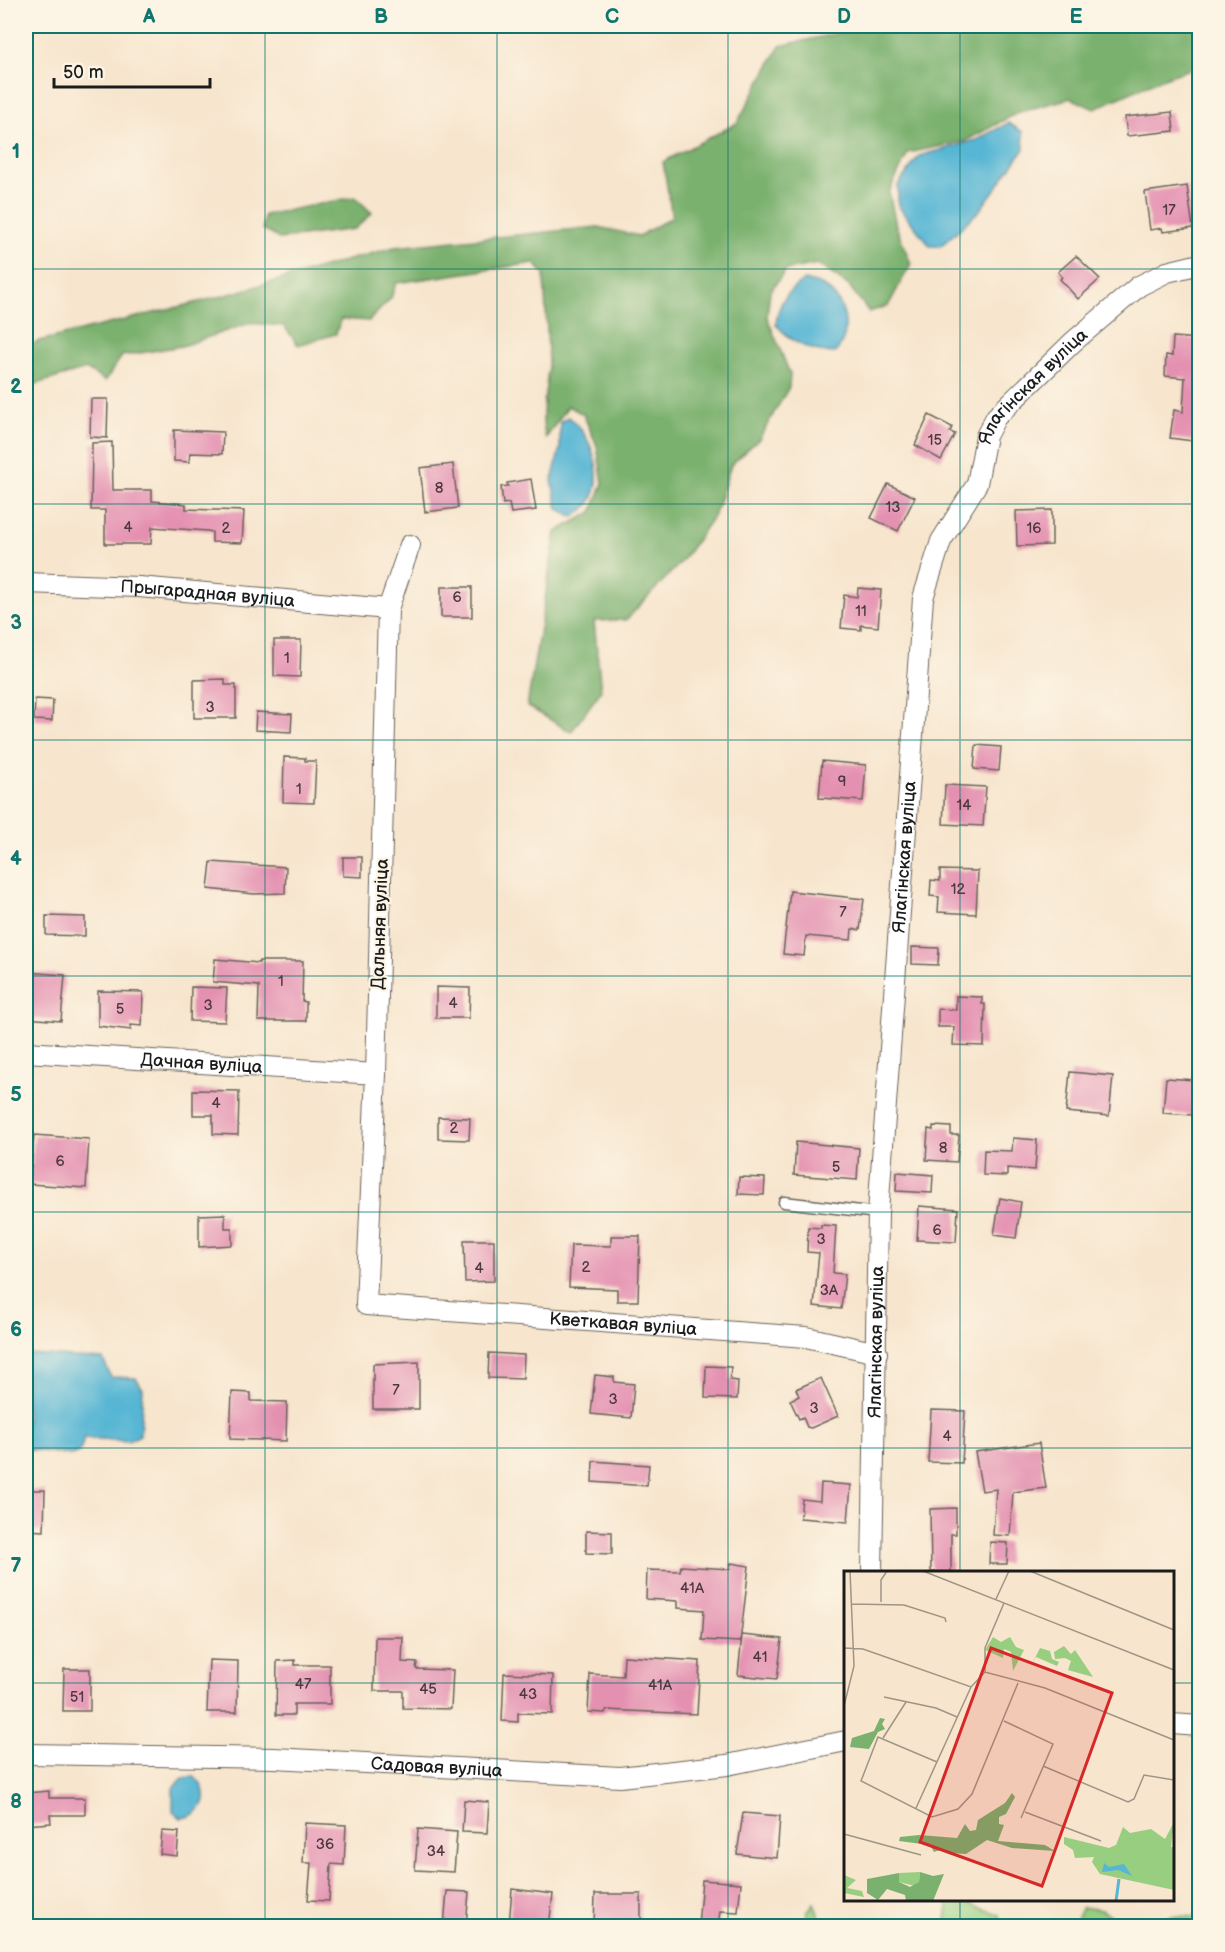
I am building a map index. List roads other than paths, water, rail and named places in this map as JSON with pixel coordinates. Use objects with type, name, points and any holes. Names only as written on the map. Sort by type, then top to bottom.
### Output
[{"type":"street","name":"Ялагінская вуліца","points":[[872,1571],[878,1213],[923,598],[941,541],[976,484],[986,436],[996,417],[1073,342],[1139,286],[1167,272],[1200,264]]},
{"type":"street","name":"Дальняя вуліца","points":[[366,1305],[376,1074],[388,609],[410,545]]},
{"type":"street","name":"Прыгарадная вуліца","points":[[26,583],[139,587],[388,609]]},
{"type":"street","name":"Дачная вуліца","points":[[26,1052],[376,1074]]},
{"type":"street","name":"Кветкавая вуліца","points":[[366,1305],[806,1337],[877,1353]]},
{"type":"street","points":[[1174,1724],[1200,1725]]},
{"type":"street","name":"Садовая вуліца","points":[[26,1754],[274,1758],[620,1777],[727,1765],[844,1741]]},
{"type":"lane","points":[[784,1202],[878,1213]]},
{"type":"water","points":[[1008,123],[1023,132],[1024,149],[980,210],[941,246],[930,246],[898,206],[898,185],[919,156],[976,140]]},
{"type":"water","points":[[805,280],[819,284],[831,292],[842,308],[844,336],[835,353],[818,351],[802,345],[776,324],[784,298]]},
{"type":"water","points":[[569,417],[590,446],[597,470],[597,482],[589,504],[574,517],[558,509],[552,481],[560,448],[560,422]]},
{"type":"water","points":[[26,1355],[103,1359],[111,1377],[136,1378],[143,1389],[140,1435],[128,1441],[84,1438],[80,1452],[71,1455],[26,1449]]},
{"type":"water","points":[[193,1776],[203,1789],[204,1802],[196,1813],[181,1818],[173,1811],[173,1788],[181,1779]]}]
